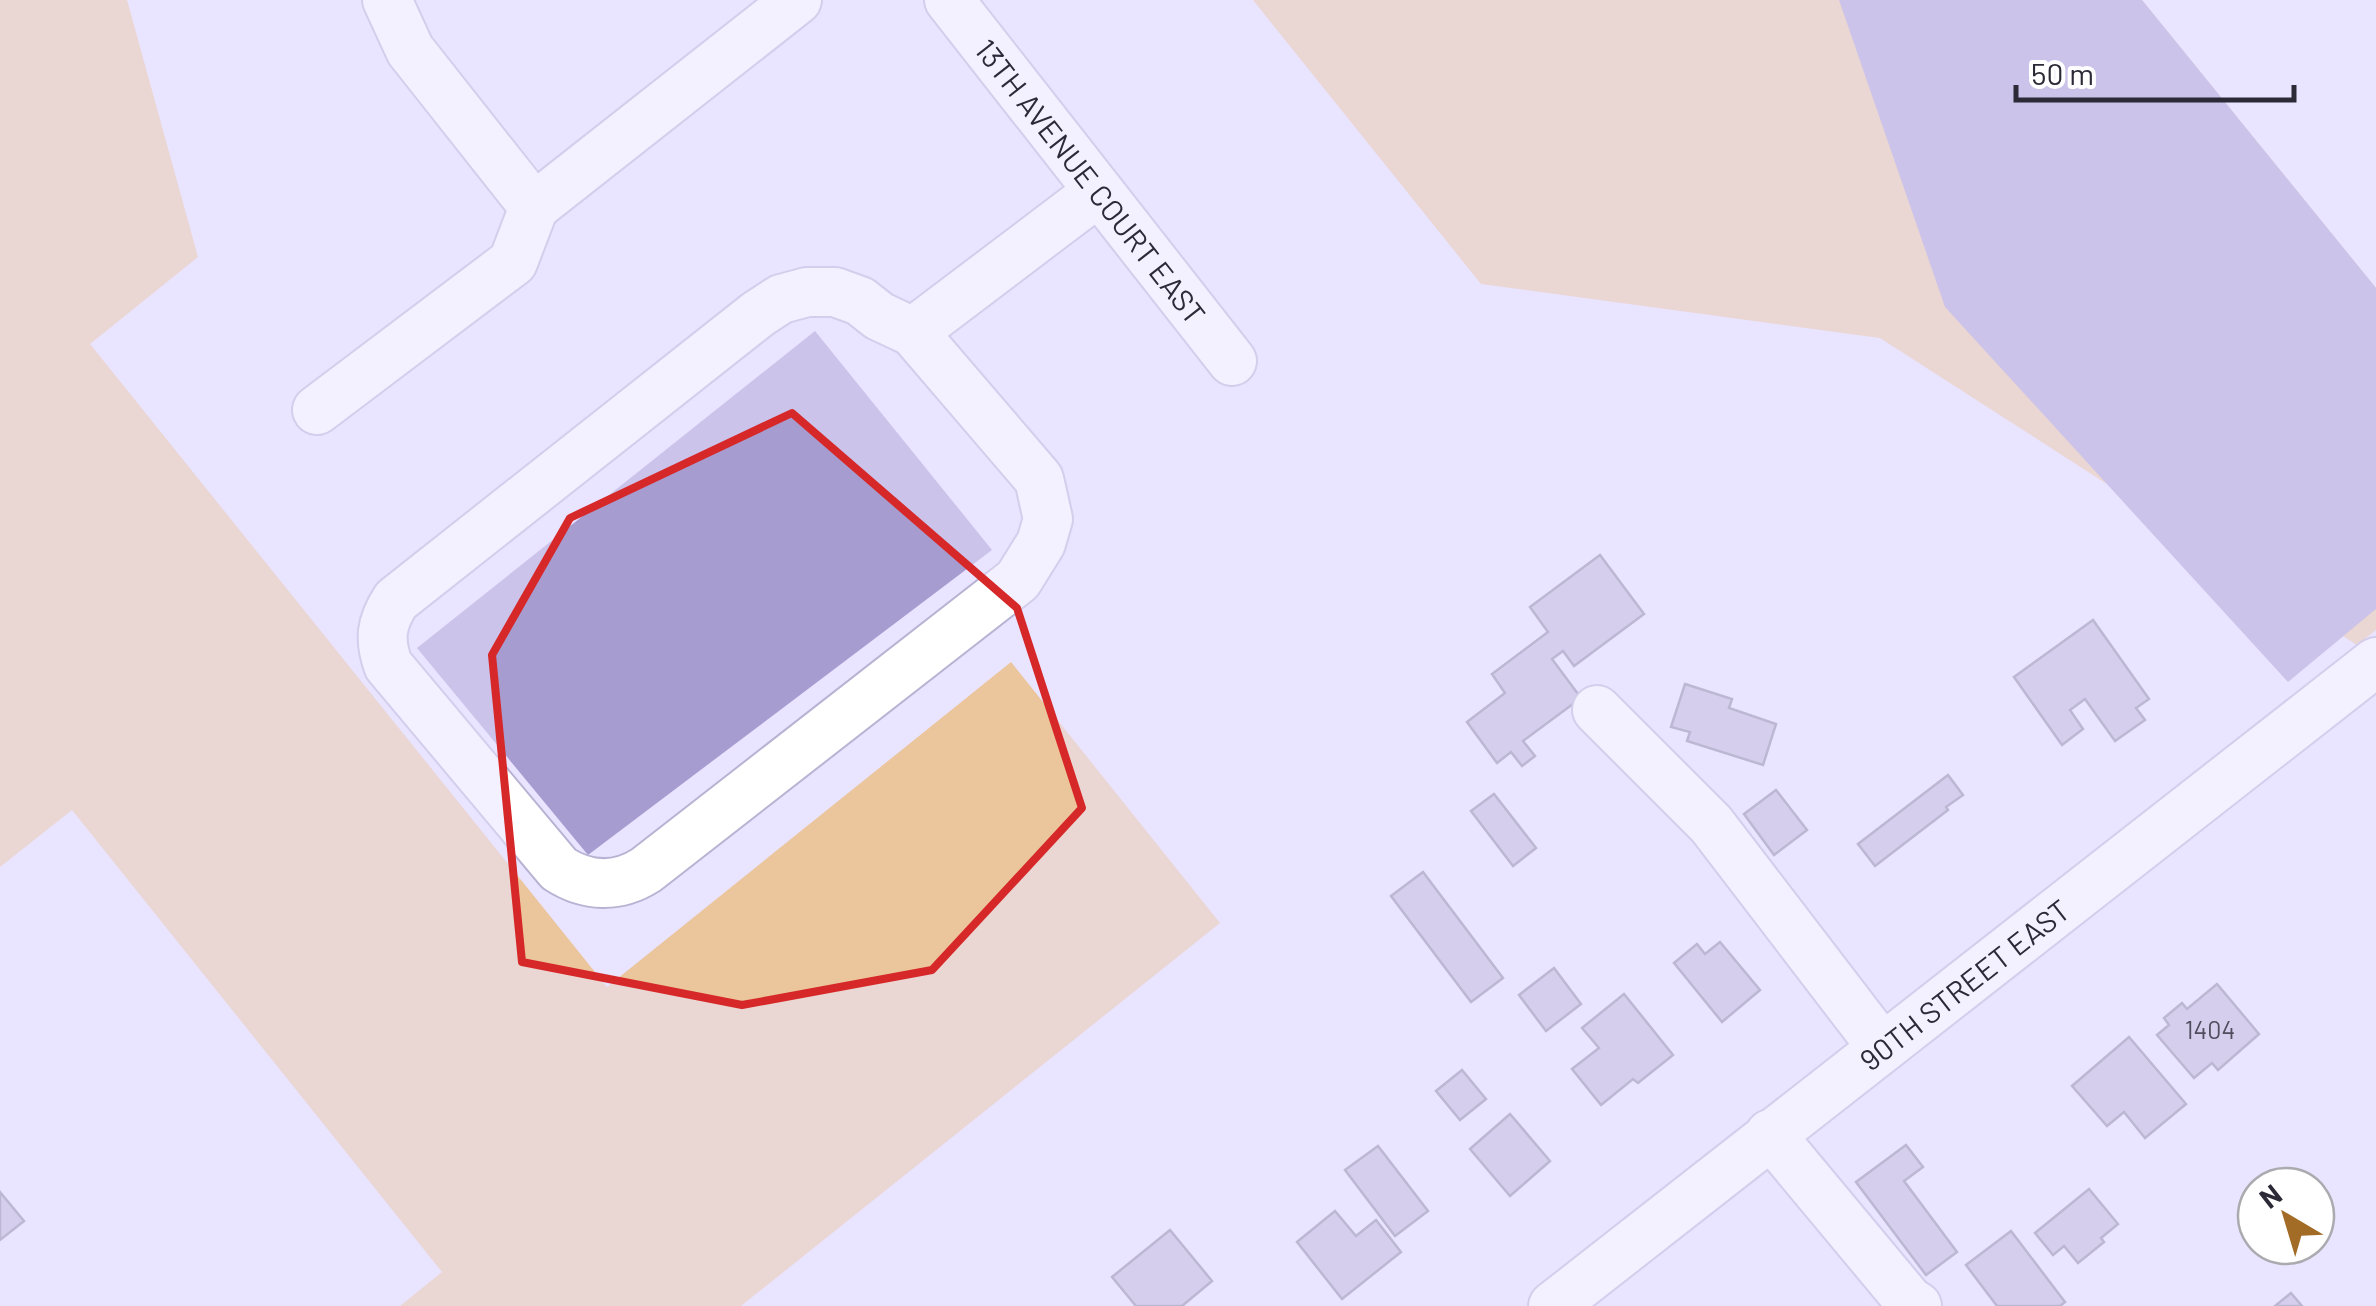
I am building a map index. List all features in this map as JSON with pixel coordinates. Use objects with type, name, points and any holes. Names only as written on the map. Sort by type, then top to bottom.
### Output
[{"type":"street","points":[[388,0],[410,50],[534,207]]},
{"type":"street","points":[[317,410],[513,262],[534,207],[796,0]]},
{"type":"street","name":"13TH AVENUE COURT EAST","points":[[949,0],[1232,360]]},
{"type":"street","points":[[913,332],[1098,192]]},
{"type":"street","points":[[807,292],[835,292],[860,301],[879,316],[913,332],[1040,479],[1048,519],[1032,562],[1010,587],[646,870],[630,881],[590,884],[574,878],[559,868],[388,665],[381,631],[386,614],[396,600],[781,299],[807,292]]},
{"type":"street","name":"90TH STREET EAST","points":[[1553,1306],[2376,662]]},
{"type":"street","points":[[1597,710],[1711,824],[1881,1046]]},
{"type":"street","points":[[1770,1134],[1917,1306]]},
{"type":"highlighted area","points":[[792,413],[1017,608],[1082,808],[932,970],[742,1005],[522,962],[492,655],[570,518]]},
{"type":"shaded area","points":[[0,0],[127,0],[198,257],[90,344],[607,987],[1011,662],[1220,923],[741,1306],[400,1306],[442,1272],[72,810],[0,867]]},
{"type":"shaded area","points":[[1253,0],[2142,0],[2376,288],[2376,630],[2357,645],[1880,338],[1481,284]]},
{"type":"shaded area","points":[[1839,0],[2142,0],[2376,288],[2376,609],[2288,682],[1945,307]]},
{"type":"shaded area","points":[[815,331],[992,550],[588,855],[417,648]]},
{"type":"building","points":[[1600,555],[1644,614],[1574,666],[1563,651],[1552,659],[1581,698],[1523,741],[1535,756],[1522,766],[1511,752],[1497,763],[1467,722],[1505,693],[1492,674],[1548,632],[1530,607]]},
{"type":"building","points":[[2093,620],[2149,699],[2136,708],[2145,720],[2115,741],[2085,699],[2070,710],[2083,729],[2062,745],[2014,677]]},
{"type":"building","points":[[1685,684],[1732,699],[1729,708],[1776,724],[1763,765],[1687,741],[1690,732],[1671,727]]},
{"type":"building","points":[[1948,775],[1963,795],[1875,866],[1858,844]]},
{"type":"building","points":[[1776,790],[1807,830],[1774,855],[1744,814]]},
{"type":"building","points":[[1494,794],[1536,848],[1513,866],[1471,811]]},
{"type":"building","points":[[1423,872],[1503,978],[1471,1002],[1391,896]]},
{"type":"building","points":[[1720,942],[1760,990],[1722,1022],[1674,963],[1697,944],[1705,954]]},
{"type":"building","points":[[1554,968],[1581,1004],[1546,1031],[1519,995]]},
{"type":"building","points":[[2217,984],[2259,1034],[2218,1070],[2212,1063],[2194,1078],[2157,1035],[2169,1025],[2164,1018],[2182,1003],[2187,1009]]},
{"type":"building","points":[[1624,994],[1673,1055],[1638,1083],[1633,1079],[1601,1105],[1572,1069],[1599,1048],[1582,1028]]},
{"type":"building","points":[[2129,1037],[2186,1104],[2145,1138],[2124,1112],[2107,1126],[2072,1086]]},
{"type":"building","points":[[1462,1070],[1486,1099],[1460,1120],[1436,1091]]},
{"type":"building","points":[[1510,1114],[1550,1161],[1510,1196],[1470,1149]]},
{"type":"building","points":[[1906,1145],[1923,1167],[1904,1181],[1957,1252],[1926,1275],[1856,1182]]},
{"type":"building","points":[[1378,1146],[1428,1211],[1395,1236],[1345,1170]]},
{"type":"building","points":[[2089,1189],[2118,1224],[2101,1238],[2104,1242],[2078,1263],[2064,1246],[2053,1255],[2035,1233]]},
{"type":"building","points":[[0,1192],[24,1221],[0,1240]]},
{"type":"building","points":[[1335,1211],[1356,1236],[1376,1220],[1401,1252],[1342,1299],[1297,1242]]},
{"type":"building","points":[[1170,1230],[1212,1281],[1182,1306],[1136,1306],[1112,1277]]},
{"type":"building","points":[[2011,1231],[2065,1302],[2060,1306],[1997,1306],[1966,1265]]},
{"type":"building","points":[[2291,1293],[2302,1306],[2275,1306]]}]
